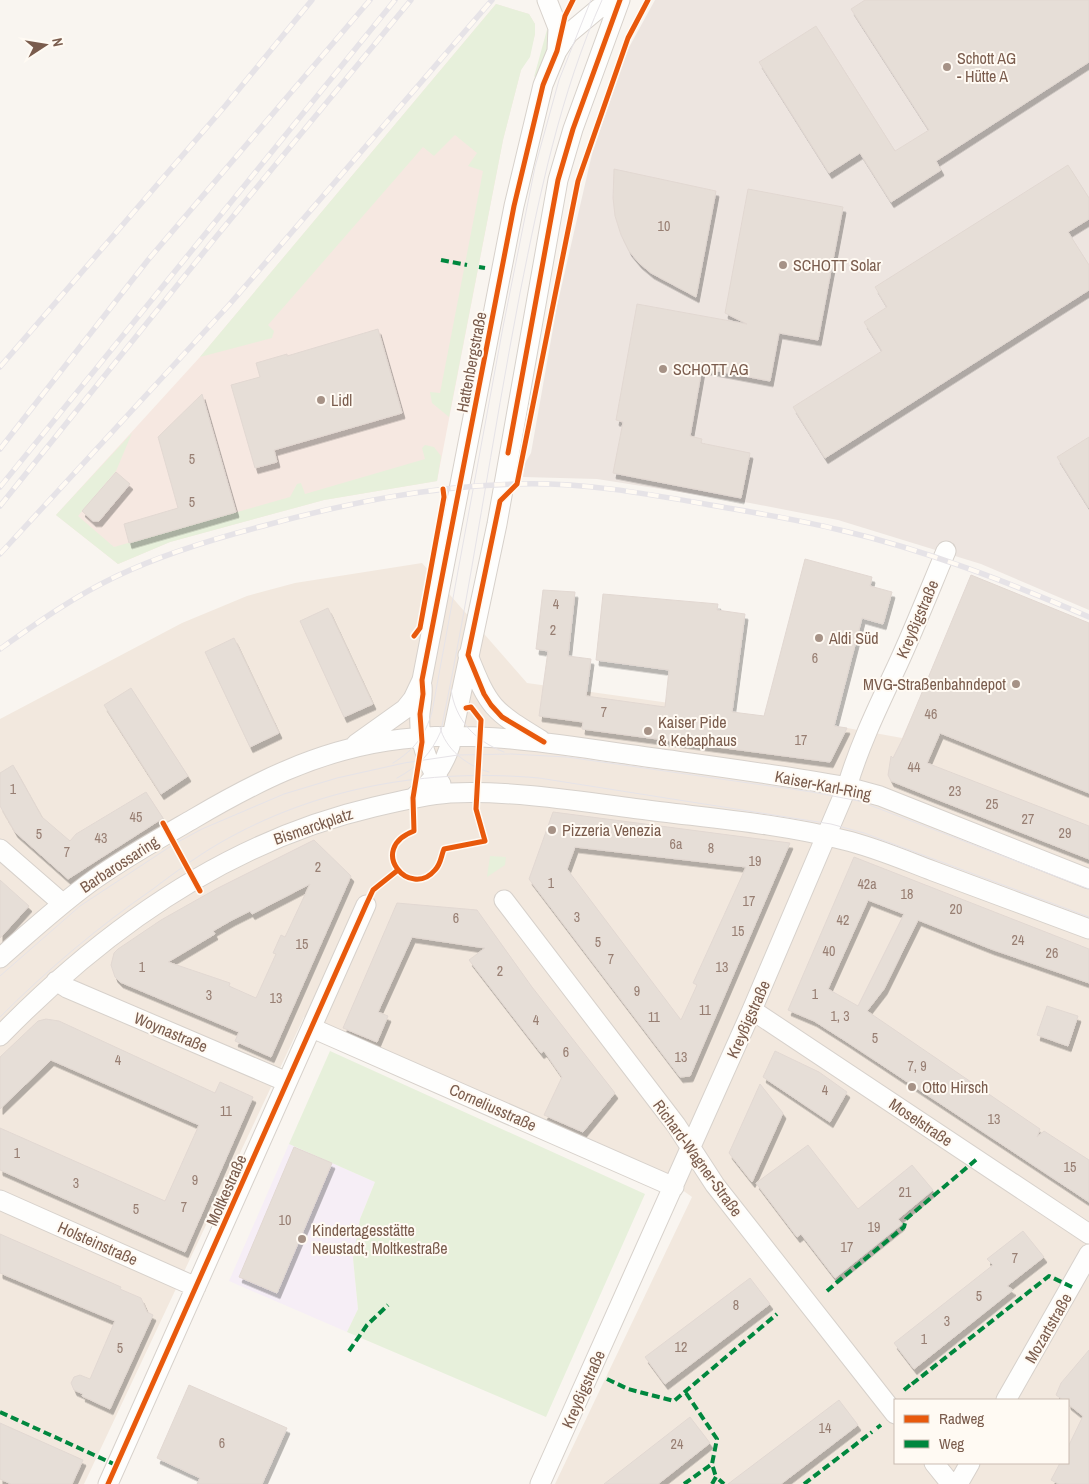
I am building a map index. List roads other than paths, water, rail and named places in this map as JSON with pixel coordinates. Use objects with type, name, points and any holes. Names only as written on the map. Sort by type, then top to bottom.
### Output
[{"type":"street","name":"Hattenbergstraße","points":[[547,0],[558,28],[557,51]]},
{"type":"street","name":"Hattenbergstraße","points":[[422,680],[514,206],[532,123],[543,85],[557,51],[568,34],[598,9],[615,0]]},
{"type":"street","points":[[413,798],[436,776],[447,756],[452,738],[468,654],[497,524],[558,180],[573,129],[620,0]]},
{"type":"street","name":"Kreyßigstraße","points":[[540,1484],[752,1010],[847,787],[854,760],[876,707],[898,664],[946,552]]},
{"type":"street","points":[[468,654],[484,694],[491,705],[502,717],[544,742]]},
{"type":"street","points":[[422,680],[423,694],[420,714],[422,738],[427,756],[436,776],[451,793]]},
{"type":"street","points":[[343,750],[358,743],[405,709],[413,699],[422,680]]},
{"type":"street","points":[[343,750],[390,740],[422,738],[544,742]]},
{"type":"street","name":"Kaiser-Karl-Ring","points":[[544,742],[847,787],[880,796],[1089,879]]},
{"type":"street","name":"Barbarossaring","points":[[0,958],[62,904],[102,874],[250,786],[312,759],[343,750]]},
{"type":"street","name":"Bismarckplatz","points":[[56,981],[142,914],[217,866],[289,832],[346,814],[413,798],[451,793],[545,797],[772,826],[826,836]]},
{"type":"street","points":[[826,836],[860,844],[1089,929]]},
{"type":"street","points":[[0,849],[62,904]]},
{"type":"street","name":"Richard-Wagner-Straße","points":[[504,900],[676,1125],[715,1185],[894,1413]]},
{"type":"street","name":"Moltkestraße","points":[[108,1484],[366,905]]},
{"type":"street","points":[[0,1036],[56,981]]},
{"type":"street","name":"Woynastraße","points":[[56,981],[67,988],[287,1082]]},
{"type":"street","name":"Moselstraße","points":[[752,1010],[1089,1234]]},
{"type":"street","name":"Corneliusstraße","points":[[312,1028],[674,1187]]},
{"type":"street","name":"Holsteinstraße","points":[[0,1200],[196,1287]]},
{"type":"street","name":"Mozartstraße","points":[[1007,1399],[1089,1254]]},
{"type":"street","points":[[935,1464],[951,1484]]},
{"type":"street","points":[[958,1484],[969,1464]]},
{"type":"tram line","points":[[393,763],[418,742],[432,712],[503,327],[535,167],[559,80],[591,0]]},
{"type":"tram line","points":[[397,778],[424,759],[441,731],[535,218],[553,144],[574,71],[602,0]]},
{"type":"tram line","points":[[451,689],[457,710],[468,728],[484,742],[504,752]]},
{"type":"tram line","points":[[440,727],[447,742],[458,756],[473,766],[489,772]]},
{"type":"tram line","points":[[0,976],[80,906],[174,844],[202,829],[284,794],[337,778],[404,763],[458,755],[511,754],[567,757],[812,792],[859,801],[1089,889]]},
{"type":"tram line","points":[[0,1017],[55,965],[113,918],[177,871],[218,844],[255,824],[333,795],[414,779],[455,776],[539,778],[831,824],[864,833],[1089,917]]},
{"type":"railway","points":[[0,367],[226,105],[312,0]]},
{"type":"railway","points":[[0,449],[148,260],[370,0]]},
{"type":"railway","points":[[0,487],[395,0]]},
{"type":"railway","points":[[0,506],[216,237],[411,0]]},
{"type":"railway","points":[[0,554],[229,305],[492,0]]},
{"type":"railway","points":[[0,649],[57,610],[101,584],[134,568],[207,542],[326,510],[389,497],[452,488],[517,484],[564,485],[635,492],[823,526],[872,538],[935,557],[1028,591],[1089,617]]},
{"type":"place","name":"Schott AG - Hütte A","points":[[947,67]]},
{"type":"place","name":"SCHOTT Solar","points":[[783,265]]},
{"type":"place","name":"SCHOTT AG","points":[[663,369]]},
{"type":"place","name":"Lidl","points":[[321,400]]},
{"type":"place","name":"Aldi Süd","points":[[819,638]]},
{"type":"place","name":"MVG-Straßenbahndepot","points":[[1016,684]]},
{"type":"place","name":"Kaiser Pide & Kebaphaus","points":[[648,731]]},
{"type":"place","name":"Pizzeria Venezia","points":[[552,830]]},
{"type":"place","name":"Otto Hirsch","points":[[912,1087]]},
{"type":"place","name":"Kindertagesstätte Neustadt, Moltkestraße","points":[[302,1239]]}]
